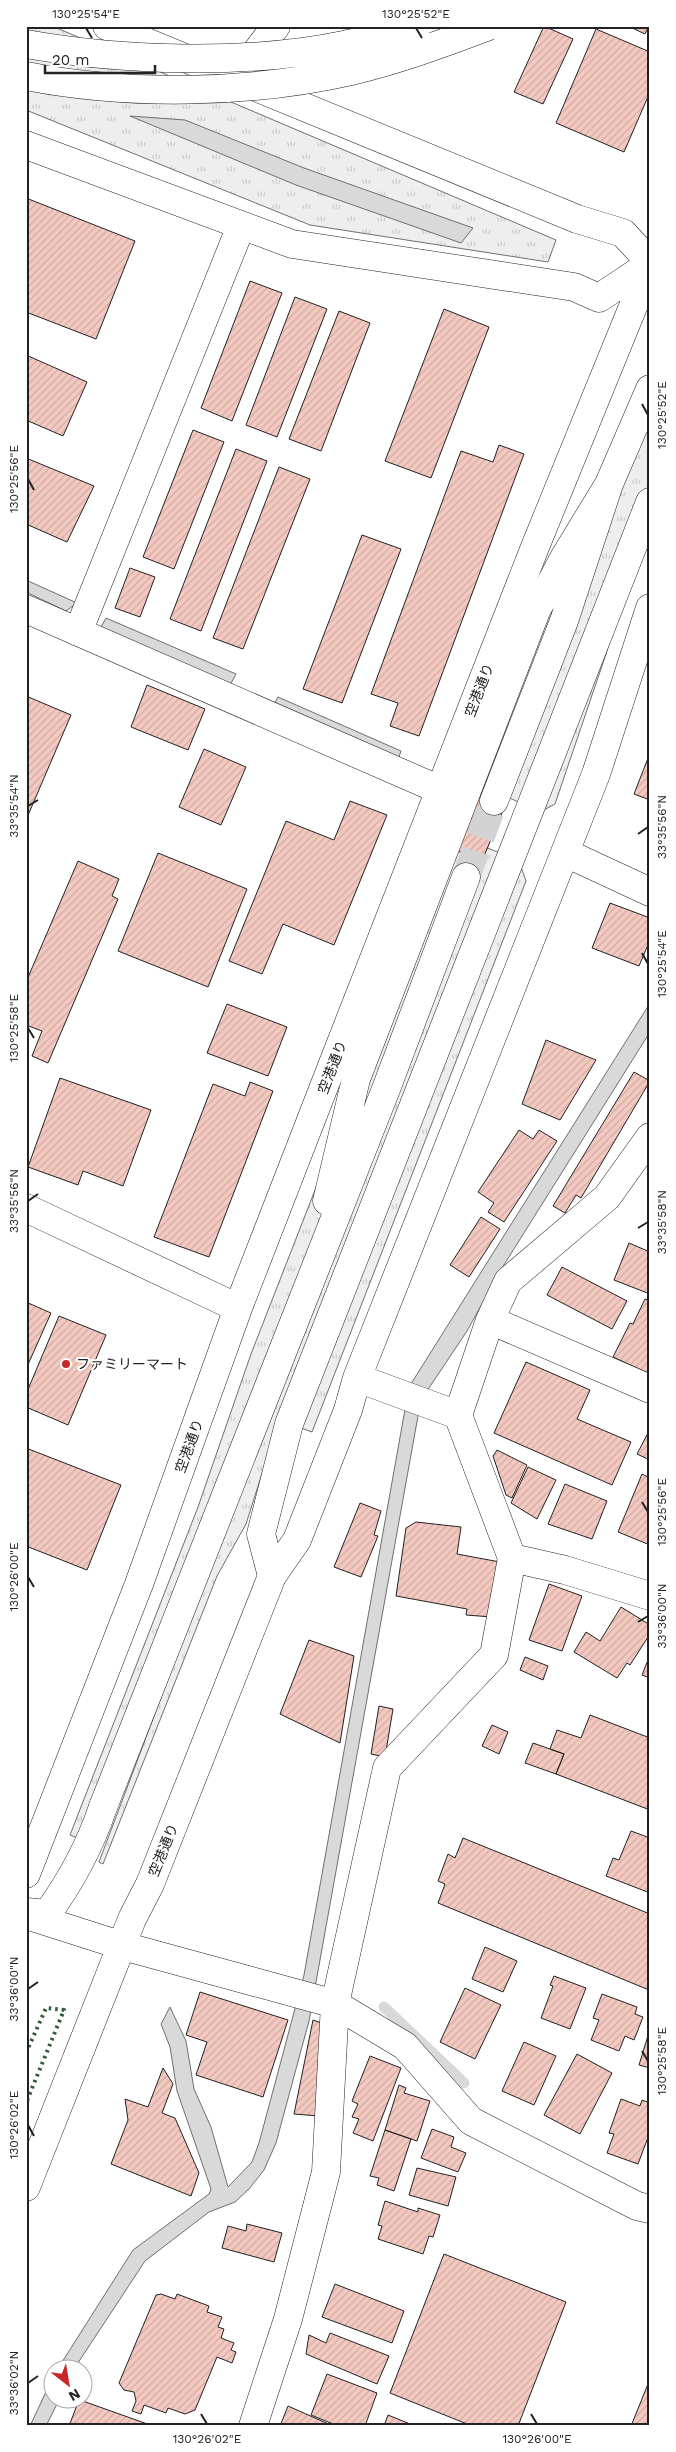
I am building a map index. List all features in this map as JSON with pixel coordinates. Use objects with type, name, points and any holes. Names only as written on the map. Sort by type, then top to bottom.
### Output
[{"type":"main road","points":[[26,145],[292,244],[574,287],[599,298],[650,264],[623,233],[577,219],[107,26]]},
{"type":"main road","points":[[236,79],[276,26]]},
{"type":"main road","points":[[26,44],[70,52],[147,57],[224,58],[275,54],[342,45],[417,26]]},
{"type":"main road","points":[[26,76],[68,84],[150,89],[220,88],[282,82],[351,71],[430,48],[489,26]]},
{"type":"main road","points":[[78,632],[241,226]]},
{"type":"main road","name":"空港通り","points":[[26,1874],[139,1584],[238,1308],[539,538],[650,264]]},
{"type":"main road","points":[[494,801],[564,621],[609,484],[650,388]]},
{"type":"main road","points":[[306,1293],[356,1078],[536,611],[564,558],[609,484]]},
{"type":"main road","points":[[272,1576],[261,1534],[289,1424],[650,502]]},
{"type":"main road","name":"空港通り","points":[[26,2187],[99,2002],[240,1662],[272,1576],[297,1540],[348,1410],[357,1378],[596,774],[650,608]]},
{"type":"main road","points":[[26,609],[440,790]]},
{"type":"main road","points":[[566,853],[650,892]]},
{"type":"main road","points":[[26,1913],[46,1914],[69,1884],[95,1832],[103,1807],[306,1293],[466,877]]},
{"type":"main road","points":[[253,2426],[288,2319],[326,2172],[316,1998],[387,1768],[494,1655],[512,1558],[458,1415],[490,1320],[508,1281],[608,1197],[650,1137]]},
{"type":"main road","points":[[26,1208],[238,1308]]},
{"type":"main road","points":[[490,1320],[650,1389]]},
{"type":"main road","points":[[357,1378],[458,1415]]},
{"type":"main road","points":[[512,1558],[565,1570],[650,1596]]},
{"type":"main road","points":[[26,1913],[123,1946],[316,1998],[405,2046],[471,2121],[637,2206],[650,2209]]},
{"type":"green space","points":[[26,26],[52,26],[556,240],[548,262],[310,225],[26,110]]},
{"type":"green space","points":[[650,395],[650,513],[605,657],[555,804],[544,810],[536,810],[483,786],[530,643]]},
{"type":"green space","points":[[466,839],[519,861],[526,881],[312,1432],[279,1420],[246,1524],[217,1576],[103,1864],[99,1862],[230,1515],[78,1838],[70,1835],[198,1507],[251,1354],[449,847]]},
{"type":"shaded area","points":[[130,116],[185,120],[304,168],[473,228],[461,243],[296,185]]},
{"type":"shaded area","points":[[26,580],[77,603],[66,611],[26,592]]},
{"type":"shaded area","points":[[106,618],[236,674],[230,685],[101,627]]},
{"type":"shaded area","points":[[278,697],[401,751],[398,760],[274,704]]},
{"type":"shaded area","points":[[650,1003],[650,1032],[502,1268],[467,1331],[425,1394],[418,1416],[309,2021],[276,2143],[264,2170],[249,2189],[235,2202],[209,2212],[145,2261],[80,2360],[63,2360],[133,2250],[209,2194],[211,2189],[177,2091],[170,2047],[161,2024],[170,2007],[186,2041],[194,2089],[211,2127],[228,2187],[252,2162],[259,2143],[304,1975],[409,1387]]},
{"type":"shaded area","points":[[42,2400],[42,2410],[54,2410],[46,2426],[30,2426]]},
{"type":"building","points":[[544,26],[573,39],[543,104],[514,92]]},
{"type":"building","points":[[628,26],[649,26],[645,34]]},
{"type":"building","points":[[596,29],[650,52],[650,92],[624,152],[556,123]]},
{"type":"building","points":[[26,198],[135,241],[96,339],[26,312]]},
{"type":"building","points":[[250,281],[282,293],[232,421],[201,408]]},
{"type":"building","points":[[295,297],[327,309],[277,437],[246,425]]},
{"type":"building","points":[[444,309],[489,327],[431,478],[385,461]]},
{"type":"building","points":[[339,311],[370,323],[321,451],[289,439]]},
{"type":"building","points":[[26,355],[87,382],[63,436],[26,420]]},
{"type":"building","points":[[193,430],[224,442],[174,569],[143,557]]},
{"type":"building","points":[[499,445],[524,454],[419,736],[390,726],[398,703],[371,694],[461,451],[493,462]]},
{"type":"building","points":[[236,449],[267,461],[201,631],[170,619]]},
{"type":"building","points":[[26,458],[94,486],[67,542],[26,524]]},
{"type":"building","points":[[279,467],[310,479],[243,649],[213,638]]},
{"type":"building","points":[[362,535],[401,549],[342,703],[303,689]]},
{"type":"building","points":[[130,568],[155,577],[140,617],[115,608]]},
{"type":"building","points":[[147,685],[205,709],[188,750],[131,727]]},
{"type":"building","points":[[26,696],[71,715],[26,820]]},
{"type":"building","points":[[204,749],[246,767],[221,825],[179,807]]},
{"type":"building","points":[[650,753],[650,800],[634,794]]},
{"type":"building","points":[[448,785],[504,808],[482,861],[426,838]]},
{"type":"building","points":[[350,801],[387,815],[334,945],[283,924],[262,974],[229,961],[286,821],[334,840]]},
{"type":"building","points":[[158,853],[247,889],[208,987],[118,951]]},
{"type":"building","points":[[78,861],[119,879],[112,896],[118,899],[48,1063],[32,1056],[42,1031],[26,1025],[26,982]]},
{"type":"building","points":[[610,903],[650,918],[650,940],[639,966],[592,948]]},
{"type":"building","points":[[227,1004],[287,1027],[268,1076],[207,1053]]},
{"type":"building","points":[[546,1040],[596,1060],[560,1120],[522,1104]]},
{"type":"building","points":[[634,1072],[650,1081],[581,1198],[576,1195],[565,1213],[553,1206]]},
{"type":"building","points":[[60,1078],[151,1110],[123,1186],[83,1171],[78,1185],[28,1167]]},
{"type":"building","points":[[250,1082],[273,1091],[209,1257],[154,1237],[213,1084],[245,1096]]},
{"type":"building","points":[[519,1130],[533,1139],[539,1130],[557,1141],[504,1222],[488,1212],[494,1203],[478,1192]]},
{"type":"building","points":[[481,1217],[500,1229],[469,1277],[450,1265]]},
{"type":"building","points":[[629,1243],[650,1252],[650,1294],[614,1280]]},
{"type":"building","points":[[562,1267],[627,1301],[612,1329],[547,1295]]},
{"type":"building","points":[[645,1299],[650,1301],[648,1373],[613,1357],[630,1323],[633,1324]]},
{"type":"building","points":[[26,1302],[51,1313],[26,1369]]},
{"type":"building","name":"ファミリーマート","points":[[59,1316],[106,1335],[68,1425],[26,1407],[26,1394]]},
{"type":"building","points":[[526,1362],[590,1390],[577,1419],[631,1442],[612,1485],[494,1433]]},
{"type":"building","points":[[650,1429],[650,1460],[637,1454]]},
{"type":"building","points":[[26,1448],[121,1485],[87,1570],[26,1546]]},
{"type":"building","points":[[497,1450],[527,1465],[512,1498],[506,1495],[493,1456]]},
{"type":"building","points":[[528,1467],[556,1480],[537,1519],[511,1503]]},
{"type":"building","points":[[642,1474],[650,1478],[650,1545],[618,1532]]},
{"type":"building","points":[[565,1484],[607,1501],[592,1539],[548,1524]]},
{"type":"building","points":[[360,1503],[381,1511],[374,1535],[378,1536],[361,1577],[334,1567]]},
{"type":"building","points":[[416,1522],[461,1527],[457,1554],[500,1562],[492,1617],[466,1615],[467,1609],[396,1596],[406,1528]]},
{"type":"building","points":[[549,1584],[582,1596],[562,1651],[529,1640]]},
{"type":"building","points":[[621,1607],[650,1625],[650,1634],[630,1665],[627,1663],[617,1678],[574,1652],[586,1632],[600,1641]]},
{"type":"building","points":[[309,1640],[354,1656],[340,1743],[280,1714]]},
{"type":"building","points":[[650,1655],[650,1678],[642,1675]]},
{"type":"building","points":[[525,1657],[548,1666],[543,1680],[520,1670]]},
{"type":"building","points":[[379,1706],[393,1709],[385,1757],[371,1754]]},
{"type":"building","points":[[590,1715],[650,1738],[650,1810],[556,1774],[564,1754],[550,1749],[557,1730],[581,1738]]},
{"type":"building","points":[[492,1725],[508,1732],[499,1754],[482,1746]]},
{"type":"building","points":[[533,1743],[564,1754],[556,1774],[525,1763]]},
{"type":"building","points":[[631,1831],[650,1838],[650,1893],[606,1876],[613,1858],[619,1860]]},
{"type":"building","points":[[463,1838],[650,1914],[649,1990],[438,1903],[445,1884],[438,1881],[448,1854],[455,1858]]},
{"type":"building","points":[[485,1947],[517,1961],[503,1992],[472,1979]]},
{"type":"building","points":[[554,1976],[586,1988],[570,2029],[541,2018],[553,1986],[550,1985]]},
{"type":"building","points":[[465,1988],[501,2005],[475,2059],[440,2042]]},
{"type":"building","points":[[200,1992],[288,2020],[263,2097],[196,2075],[207,2042],[186,2035]]},
{"type":"building","points":[[602,1994],[637,2007],[635,2014],[643,2017],[634,2040],[625,2036],[619,2051],[591,2040],[599,2020],[593,2018]]},
{"type":"building","points":[[313,2020],[327,2025],[319,2116],[294,2114]]},
{"type":"building","points":[[650,2029],[650,2068],[639,2065]]},
{"type":"building","points":[[524,2042],[556,2056],[534,2105],[502,2091]]},
{"type":"building","points":[[577,2054],[612,2073],[580,2134],[544,2115]]},
{"type":"building","points":[[370,2056],[401,2068],[373,2141],[353,2133],[359,2119],[352,2117],[358,2104],[352,2101]]},
{"type":"building","points":[[163,2068],[173,2084],[162,2113],[175,2118],[199,2173],[191,2196],[111,2164],[128,2120],[125,2099],[148,2107]]},
{"type":"building","points":[[399,2085],[406,2088],[404,2093],[430,2101],[417,2141],[385,2130]]},
{"type":"building","points":[[621,2099],[640,2106],[642,2100],[650,2103],[650,2132],[638,2164],[607,2153],[614,2134],[609,2133]]},
{"type":"building","points":[[432,2129],[454,2137],[451,2147],[466,2153],[458,2172],[421,2158]]},
{"type":"building","points":[[385,2130],[411,2139],[394,2191],[377,2185],[379,2178],[370,2176]]},
{"type":"building","points":[[417,2168],[456,2177],[448,2206],[409,2195]]},
{"type":"building","points":[[385,2201],[418,2212],[418,2208],[440,2215],[433,2237],[429,2236],[423,2254],[378,2239],[382,2226],[378,2225]]},
{"type":"building","points":[[247,2224],[282,2233],[274,2262],[222,2248],[228,2226],[246,2231]]},
{"type":"building","points":[[444,2254],[566,2302],[518,2426],[472,2426],[390,2393]]},
{"type":"building","points":[[335,2284],[404,2311],[392,2343],[322,2317]]},
{"type":"building","points":[[161,2294],[175,2299],[177,2294],[209,2306],[207,2312],[222,2317],[218,2327],[224,2329],[221,2338],[234,2343],[231,2350],[236,2352],[232,2363],[217,2357],[195,2410],[185,2414],[168,2408],[166,2413],[144,2405],[141,2414],[132,2411],[136,2401],[134,2392],[124,2390],[119,2383],[156,2295]]},
{"type":"building","points":[[330,2333],[389,2356],[377,2384],[306,2354],[309,2335],[326,2343]]},
{"type":"building","points":[[327,2374],[377,2393],[365,2426],[338,2426],[311,2415]]},
{"type":"building","points":[[650,2379],[650,2426],[631,2426]]},
{"type":"building","points":[[92,2404],[153,2426],[69,2426],[75,2410],[92,2410]]},
{"type":"building","points":[[288,2406],[333,2426],[280,2426]]},
{"type":"building","points":[[388,2415],[415,2426],[384,2426]]},
{"type":"waterway","points":[[384,2007],[464,2083]]},
{"type":"tunnel","points":[[466,877],[494,801]]},
{"type":"hedge","points":[[26,2053],[46,2008],[64,2010],[26,2103]]},
{"type":"place","name":"ファミリーマート","points":[[66,1364]]}]
